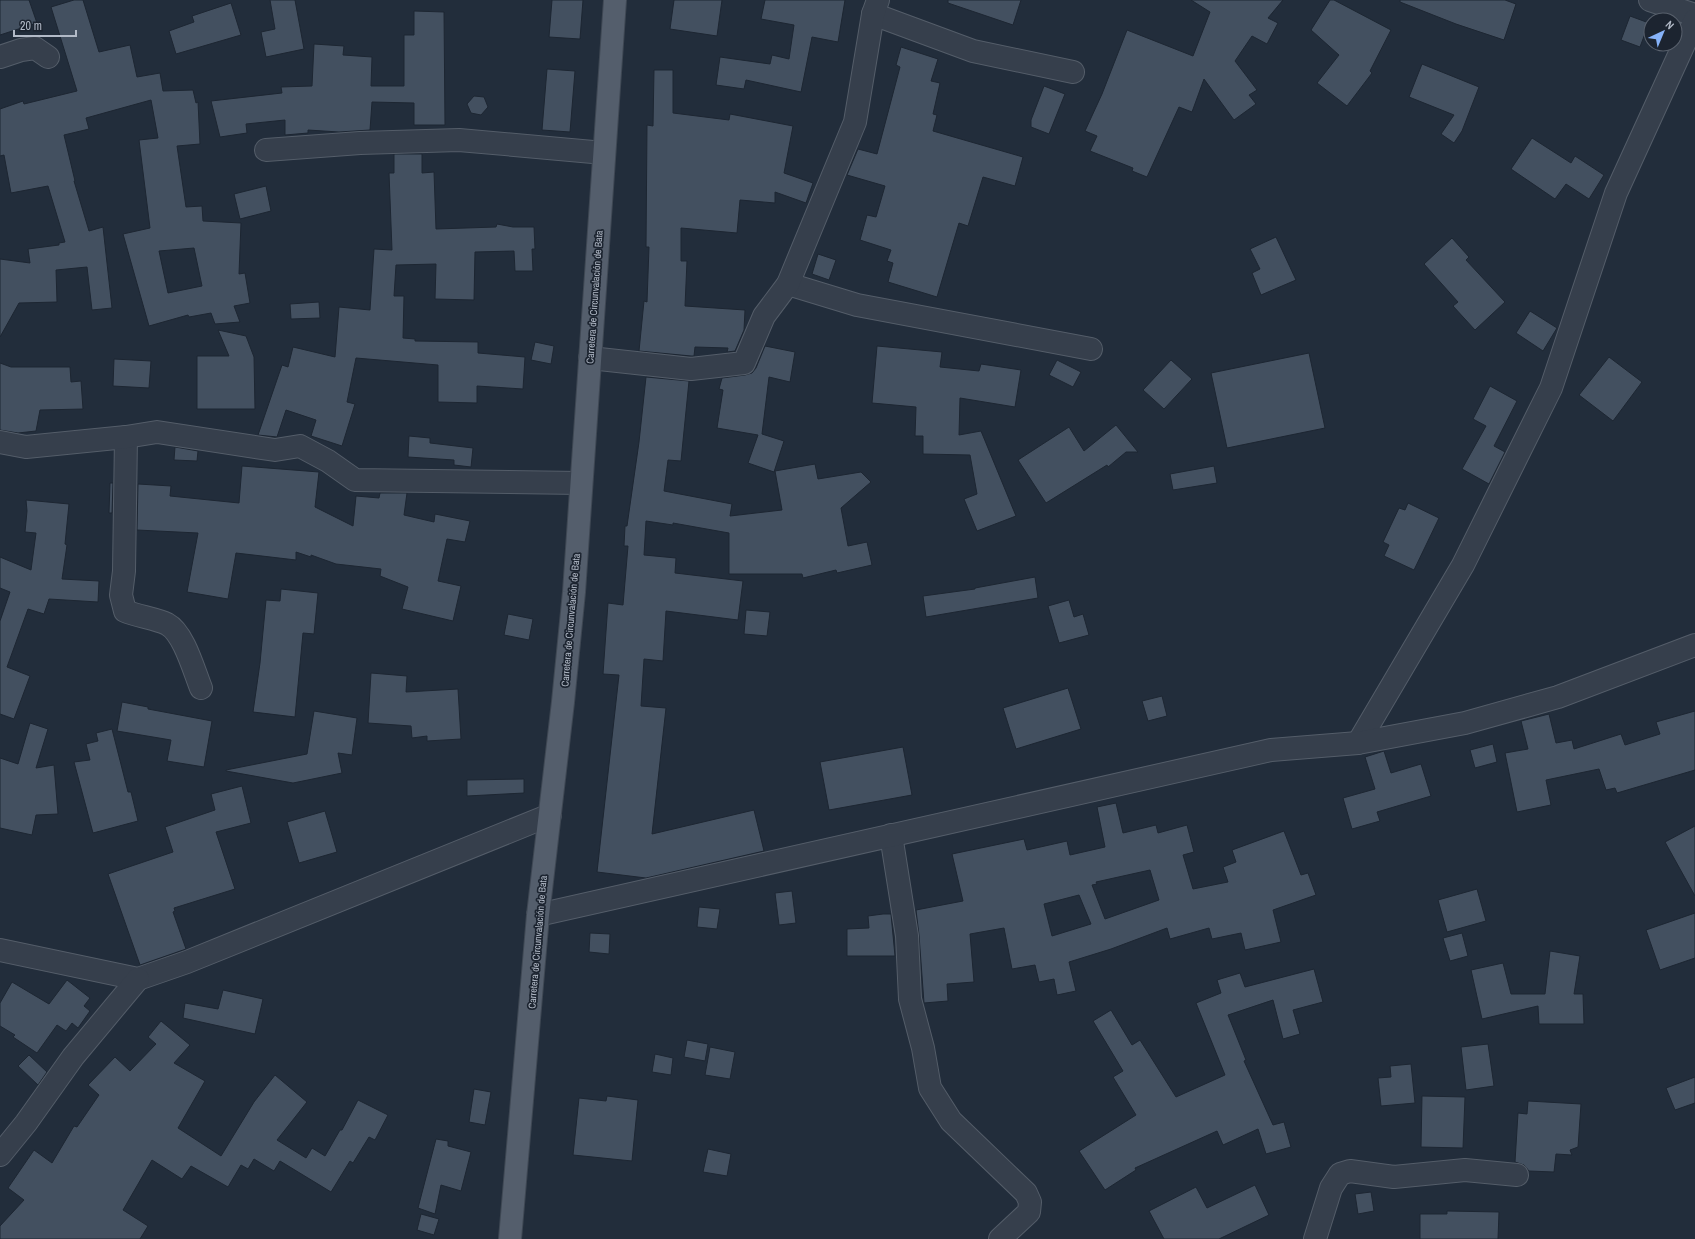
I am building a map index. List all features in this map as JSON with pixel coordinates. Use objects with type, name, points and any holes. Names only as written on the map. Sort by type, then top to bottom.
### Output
[{"type":"main road","name":"Carretera de Circunvalación de Bata","points":[[510,1239],[538,915],[574,592],[615,0]]},
{"type":"street","points":[[1650,0],[1695,15]]},
{"type":"street","points":[[590,358],[691,369],[744,363],[764,316],[788,284],[855,122],[875,7],[973,51],[1073,72]]},
{"type":"street","points":[[1358,743],[1463,565],[1551,388],[1616,193],[1695,20]]},
{"type":"street","points":[[0,57],[21,50],[35,48],[48,57]]},
{"type":"street","points":[[266,150],[360,143],[458,140],[604,153]]},
{"type":"street","points":[[788,284],[857,305],[1091,349]]},
{"type":"street","points":[[0,442],[26,447],[126,437],[157,432],[275,450],[300,446],[328,461],[355,480],[581,483]]},
{"type":"street","points":[[126,437],[124,572],[121,595],[125,611],[166,623],[175,630],[184,647],[201,688]]},
{"type":"street","points":[[538,915],[1271,750],[1358,743],[1465,723],[1558,697],[1695,645]]},
{"type":"street","points":[[0,950],[138,979],[187,962],[550,815]]},
{"type":"street","points":[[891,835],[907,936],[910,999],[923,1048],[930,1088],[951,1122],[1026,1193],[1030,1202],[1029,1212],[1000,1239]]},
{"type":"street","points":[[0,1155],[26,1123],[73,1057],[138,979]]},
{"type":"street","points":[[1316,1239],[1331,1188],[1340,1174],[1350,1172],[1394,1177],[1465,1170],[1517,1175]]},
{"type":"building","points":[[0,0],[29,0],[37,23],[0,35]]},
{"type":"building","points":[[74,0],[83,0],[99,52],[130,45],[137,77],[160,73],[163,91],[193,90],[196,103],[198,102],[200,144],[177,146],[186,207],[202,206],[203,221],[241,223],[239,274],[245,273],[250,303],[234,306],[240,322],[215,324],[211,313],[189,317],[188,315],[149,326],[123,234],[150,228],[139,140],[158,138],[151,100],[86,118],[89,129],[64,135],[74,181],[89,231],[103,227],[112,308],[92,310],[87,267],[56,270],[57,302],[19,303],[0,337],[0,259],[30,263],[28,249],[59,245],[59,243],[65,242],[48,186],[11,193],[4,155],[0,156],[0,109],[23,101],[24,104],[77,91],[51,7]],"holes":[[[194,248],[202,286],[168,293],[159,251]]]},
{"type":"building","points":[[270,0],[295,0],[304,49],[266,57],[261,32],[275,29]]},
{"type":"building","points":[[552,0],[583,0],[580,39],[549,37]]},
{"type":"building","points":[[674,0],[722,0],[717,36],[670,29]]},
{"type":"building","points":[[765,0],[845,0],[838,42],[812,37],[801,92],[746,80],[744,89],[716,85],[720,57],[770,64],[772,55],[789,59],[794,25],[761,19]]},
{"type":"building","points":[[948,0],[1021,0],[1013,25],[948,3]]},
{"type":"building","points":[[1191,0],[1283,0],[1268,18],[1278,23],[1267,44],[1252,36],[1235,61],[1257,90],[1249,95],[1256,104],[1234,120],[1204,79],[1192,112],[1179,107],[1147,177],[1132,171],[1133,168],[1090,151],[1097,136],[1085,131],[1102,94],[1127,30],[1193,56],[1210,12]]},
{"type":"building","points":[[1330,0],[1334,0],[1391,30],[1370,71],[1372,73],[1347,106],[1317,83],[1339,55],[1311,30]]},
{"type":"building","points":[[1400,0],[1505,0],[1516,4],[1504,40],[1456,24],[1400,2]]},
{"type":"building","points":[[231,3],[241,35],[176,54],[169,31],[194,22],[192,16]]},
{"type":"building","points":[[414,11],[444,12],[445,125],[414,125],[414,103],[372,102],[370,130],[339,132],[308,130],[308,133],[285,135],[285,120],[246,124],[247,133],[220,137],[211,101],[282,93],[281,87],[312,86],[314,44],[344,46],[343,55],[372,57],[371,86],[404,86],[404,35],[414,35]]},
{"type":"building","points":[[1630,16],[1643,21],[1643,39],[1640,47],[1621,40]]},
{"type":"building","points":[[901,47],[938,59],[931,81],[940,83],[933,114],[937,115],[933,131],[1023,157],[1015,186],[983,177],[968,226],[959,223],[937,297],[888,282],[893,263],[887,261],[891,250],[860,240],[867,215],[876,217],[885,186],[847,175],[858,149],[877,154],[900,67],[896,65]]},
{"type":"building","points":[[1422,64],[1479,87],[1462,131],[1454,143],[1441,134],[1454,115],[1409,97]]},
{"type":"building","points":[[547,69],[575,71],[570,132],[542,130]]},
{"type":"building","points":[[654,70],[673,70],[673,113],[729,120],[730,114],[793,126],[784,173],[813,183],[806,203],[775,192],[775,203],[740,200],[737,233],[681,228],[681,261],[687,261],[685,306],[745,310],[744,330],[735,351],[727,352],[728,348],[695,347],[694,356],[691,356],[639,351],[644,301],[647,302],[649,247],[646,247],[647,125],[653,126]]},
{"type":"building","points":[[1044,86],[1065,94],[1049,134],[1031,127],[1031,120]]},
{"type":"building","points":[[474,96],[484,97],[488,107],[481,115],[471,113],[467,104]]},
{"type":"building","points":[[1532,138],[1571,163],[1575,156],[1604,175],[1589,199],[1566,184],[1555,199],[1511,169]]},
{"type":"building","points":[[394,154],[422,154],[422,173],[434,172],[436,229],[496,227],[497,224],[513,227],[534,227],[535,249],[532,249],[533,271],[515,271],[514,251],[475,252],[474,300],[435,299],[436,264],[396,265],[394,296],[404,296],[403,338],[415,339],[415,341],[478,342],[478,353],[525,357],[523,389],[477,386],[477,403],[438,402],[438,365],[356,358],[347,402],[355,404],[342,446],[311,436],[316,420],[286,410],[277,437],[258,435],[282,365],[288,367],[293,347],[335,357],[339,307],[370,310],[374,249],[392,250],[389,173],[394,173]]},
{"type":"building","points":[[266,186],[271,211],[240,219],[234,194]]},
{"type":"building","points":[[1276,237],[1296,280],[1261,295],[1252,273],[1260,269],[1250,249]]},
{"type":"building","points":[[1452,238],[1469,257],[1466,260],[1505,302],[1475,330],[1453,306],[1458,302],[1424,264]]},
{"type":"building","points":[[818,254],[836,260],[829,280],[812,274]]},
{"type":"building","points":[[319,302],[320,318],[291,319],[290,304]]},
{"type":"building","points":[[1530,311],[1557,328],[1543,351],[1516,333]]},
{"type":"building","points":[[218,330],[246,336],[254,357],[255,409],[197,409],[197,356],[229,356]]},
{"type":"building","points":[[535,342],[554,346],[551,364],[531,360]]},
{"type":"building","points":[[765,346],[795,352],[790,382],[769,377],[762,434],[784,441],[774,472],[748,463],[758,435],[717,428],[723,390],[719,389],[722,378],[752,373],[756,368]]},
{"type":"building","points":[[877,346],[942,352],[940,367],[979,371],[981,364],[1021,370],[1015,407],[960,398],[959,435],[981,431],[1016,516],[977,531],[964,499],[977,494],[970,455],[923,454],[923,436],[915,436],[916,407],[872,403]]},
{"type":"building","points":[[1309,353],[1325,428],[1227,448],[1211,373]]},
{"type":"building","points":[[1609,357],[1642,382],[1613,421],[1579,395]]},
{"type":"building","points":[[114,359],[151,361],[149,388],[113,386]]},
{"type":"building","points":[[1057,360],[1081,372],[1073,387],[1049,375]]},
{"type":"building","points":[[1171,360],[1192,379],[1164,409],[1143,390]]},
{"type":"building","points":[[0,363],[11,367],[70,367],[71,382],[81,381],[83,409],[40,410],[36,431],[18,433],[0,430]]},
{"type":"building","points":[[646,377],[689,381],[681,461],[668,460],[664,491],[732,504],[730,516],[782,510],[775,471],[815,464],[818,479],[861,472],[871,482],[841,508],[848,546],[867,542],[872,565],[837,573],[836,570],[803,578],[802,574],[729,574],[729,533],[673,523],[673,525],[646,521],[644,555],[676,558],[675,573],[743,581],[738,620],[666,611],[663,661],[644,659],[641,706],[666,708],[652,834],[754,810],[764,851],[646,878],[597,872],[619,675],[603,674],[608,603],[623,605],[628,546],[624,546],[625,526],[627,526],[639,442]]},
{"type":"building","points":[[1490,386],[1517,401],[1494,446],[1505,452],[1489,484],[1462,469],[1486,426],[1473,419]]},
{"type":"building","points":[[1116,425],[1138,452],[1126,452],[1108,467],[1107,465],[1046,503],[1018,460],[1069,427],[1084,451]]},
{"type":"building","points":[[409,436],[430,438],[430,443],[473,448],[471,467],[454,465],[454,460],[408,457]]},
{"type":"building","points":[[175,447],[198,451],[197,461],[174,460]]},
{"type":"building","points":[[242,466],[319,472],[315,507],[353,526],[356,496],[379,498],[380,493],[407,493],[404,515],[434,522],[435,514],[470,521],[465,542],[447,539],[438,581],[461,586],[453,621],[402,609],[408,587],[380,576],[381,569],[336,564],[311,555],[311,557],[296,552],[296,560],[236,553],[228,599],[187,592],[198,533],[137,530],[138,484],[171,486],[170,496],[239,503]]},
{"type":"building","points":[[1214,466],[1217,483],[1173,490],[1170,474]]},
{"type":"building","points":[[110,483],[113,483],[112,513],[109,513]]},
{"type":"building","points":[[26,500],[69,504],[65,544],[67,545],[62,579],[99,581],[98,602],[49,599],[44,614],[28,609],[7,667],[30,676],[14,719],[0,714],[0,621],[10,592],[0,588],[0,557],[31,570],[36,533],[25,532],[27,511]]},
{"type":"building","points":[[1408,503],[1439,518],[1414,570],[1384,556],[1389,545],[1383,542],[1399,508],[1405,510]]},
{"type":"building","points":[[1035,577],[1038,598],[926,617],[923,596],[975,589]]},
{"type":"building","points":[[281,589],[318,593],[314,634],[303,633],[295,717],[253,712],[260,663],[266,600],[280,601]]},
{"type":"building","points":[[1069,600],[1074,617],[1083,614],[1089,635],[1059,643],[1048,606]]},
{"type":"building","points":[[746,610],[770,612],[767,636],[744,634]]},
{"type":"building","points":[[508,614],[533,619],[529,640],[504,635]]},
{"type":"building","points":[[371,673],[407,676],[406,692],[458,689],[461,739],[427,741],[427,736],[412,738],[411,726],[368,723]]},
{"type":"building","points":[[1068,688],[1081,729],[1016,749],[1003,708]]},
{"type":"building","points":[[1162,696],[1167,716],[1148,721],[1142,701]]},
{"type":"building","points":[[122,702],[148,707],[148,709],[212,721],[204,767],[167,761],[171,740],[117,731]]},
{"type":"building","points":[[314,711],[357,718],[352,755],[338,753],[342,773],[293,783],[226,771],[307,754]]},
{"type":"building","points":[[1695,711],[1695,770],[1617,793],[1615,788],[1606,790],[1599,769],[1546,780],[1551,805],[1517,812],[1505,753],[1528,749],[1521,721],[1549,714],[1556,743],[1572,740],[1574,749],[1621,734],[1625,745],[1660,734],[1656,722]]},
{"type":"building","points":[[30,723],[48,729],[36,768],[54,765],[58,814],[36,815],[32,835],[0,828],[0,758],[18,764]]},
{"type":"building","points":[[112,729],[128,792],[131,792],[138,821],[93,833],[74,762],[90,760],[86,744],[98,741],[96,733]]},
{"type":"building","points":[[1493,744],[1497,762],[1475,768],[1470,750]]},
{"type":"building","points":[[903,747],[912,795],[829,810],[820,762]]},
{"type":"building","points":[[1384,751],[1391,773],[1421,764],[1431,796],[1377,812],[1380,821],[1352,829],[1343,798],[1375,789],[1365,757]]},
{"type":"building","points":[[524,779],[524,793],[467,796],[467,780]]},
{"type":"building","points":[[242,786],[251,823],[216,832],[235,889],[174,908],[175,911],[173,912],[186,949],[140,965],[108,874],[173,852],[165,827],[215,810],[211,794]]},
{"type":"building","points":[[1116,803],[1123,833],[1156,825],[1158,833],[1187,825],[1194,852],[1183,855],[1193,889],[1228,882],[1223,867],[1236,862],[1232,850],[1284,831],[1301,875],[1308,873],[1316,895],[1273,910],[1281,942],[1245,950],[1241,933],[1212,939],[1209,928],[1170,939],[1167,928],[1111,949],[1069,962],[1076,991],[1057,995],[1054,979],[1039,982],[1035,965],[1012,969],[1004,928],[970,934],[974,982],[947,984],[948,1001],[924,1003],[916,910],[963,901],[952,854],[1024,839],[1027,850],[1067,841],[1070,855],[1105,847],[1097,807]],"holes":[[[1150,870],[1159,900],[1105,919],[1092,885],[1097,884],[1096,882]],[[1079,895],[1091,924],[1052,936],[1044,904]]]},
{"type":"building","points":[[325,811],[337,852],[299,863],[287,822]]},
{"type":"building","points":[[1695,826],[1695,896],[1665,842]]},
{"type":"building","points":[[1477,889],[1486,921],[1447,932],[1438,900]]},
{"type":"building","points":[[792,891],[796,923],[779,925],[775,893]]},
{"type":"building","points":[[699,907],[720,909],[717,929],[697,927]]},
{"type":"building","points":[[1695,913],[1695,958],[1660,970],[1646,930]]},
{"type":"building","points":[[891,914],[895,956],[847,956],[847,929],[869,928],[868,916]]},
{"type":"building","points":[[590,933],[610,934],[609,954],[589,952]]},
{"type":"building","points":[[1462,933],[1468,956],[1450,961],[1443,938]]},
{"type":"building","points":[[1550,951],[1580,956],[1574,994],[1583,994],[1584,1024],[1539,1024],[1538,1006],[1482,1019],[1471,970],[1503,963],[1511,994],[1545,994]]},
{"type":"building","points":[[1314,969],[1323,1002],[1293,1010],[1300,1034],[1283,1039],[1273,1000],[1228,1015],[1246,1060],[1244,1061],[1273,1125],[1284,1122],[1291,1147],[1266,1154],[1258,1129],[1223,1145],[1217,1131],[1135,1168],[1136,1170],[1105,1190],[1079,1151],[1136,1115],[1113,1077],[1123,1071],[1093,1021],[1111,1010],[1132,1045],[1140,1040],[1176,1097],[1225,1075],[1196,1003],[1221,993],[1217,980],[1240,973],[1245,987]]},
{"type":"building","points":[[67,980],[90,998],[84,1006],[90,1011],[78,1028],[72,1023],[66,1031],[57,1025],[37,1053],[13,1037],[15,1035],[0,1026],[0,1003],[12,982],[49,1004]]},
{"type":"building","points":[[223,990],[263,999],[255,1034],[183,1018],[185,1003],[218,1009]]},
{"type":"building","points":[[161,1021],[190,1045],[174,1063],[205,1081],[178,1128],[221,1156],[254,1102],[275,1075],[307,1102],[277,1140],[306,1158],[312,1148],[325,1156],[340,1130],[342,1130],[358,1100],[388,1115],[375,1140],[369,1137],[353,1163],[350,1161],[331,1192],[280,1161],[274,1171],[254,1159],[248,1169],[241,1165],[228,1187],[191,1166],[182,1179],[152,1160],[123,1210],[148,1226],[140,1239],[0,1239],[0,1226],[24,1200],[8,1188],[34,1150],[52,1163],[74,1126],[77,1127],[99,1095],[88,1085],[115,1057],[130,1071],[156,1044],[148,1037]]},
{"type":"building","points":[[687,1040],[708,1044],[705,1061],[684,1057]]},
{"type":"building","points":[[1488,1044],[1494,1086],[1466,1090],[1461,1047]]},
{"type":"building","points":[[710,1047],[735,1052],[730,1079],[705,1075]]},
{"type":"building","points":[[655,1054],[673,1058],[671,1075],[652,1072]]},
{"type":"building","points":[[29,1055],[47,1072],[38,1085],[18,1066]]},
{"type":"building","points":[[1411,1064],[1415,1103],[1381,1106],[1378,1078],[1391,1077],[1390,1066]]},
{"type":"building","points":[[1695,1077],[1695,1103],[1675,1110],[1666,1088]]},
{"type":"building","points":[[474,1089],[491,1092],[485,1125],[469,1122]]},
{"type":"building","points":[[607,1096],[638,1100],[632,1161],[573,1155],[579,1098],[606,1101]]},
{"type":"building","points":[[1422,1096],[1465,1097],[1463,1148],[1421,1147]]},
{"type":"building","points":[[1528,1101],[1581,1104],[1578,1147],[1570,1150],[1572,1155],[1556,1154],[1554,1172],[1529,1171],[1524,1165],[1515,1162],[1518,1113],[1527,1114]]},
{"type":"building","points":[[436,1139],[448,1141],[448,1146],[471,1152],[461,1191],[441,1185],[435,1214],[418,1208]]},
{"type":"building","points":[[708,1149],[731,1154],[727,1176],[703,1172]]},
{"type":"building","points":[[1255,1185],[1269,1215],[1219,1239],[1164,1239],[1149,1211],[1196,1187],[1207,1208]]},
{"type":"building","points":[[1371,1192],[1374,1211],[1358,1214],[1355,1194]]},
{"type":"building","points":[[1447,1211],[1499,1212],[1498,1239],[1420,1239],[1420,1214],[1447,1214]]},
{"type":"building","points":[[421,1214],[439,1219],[434,1235],[417,1230]]}]
